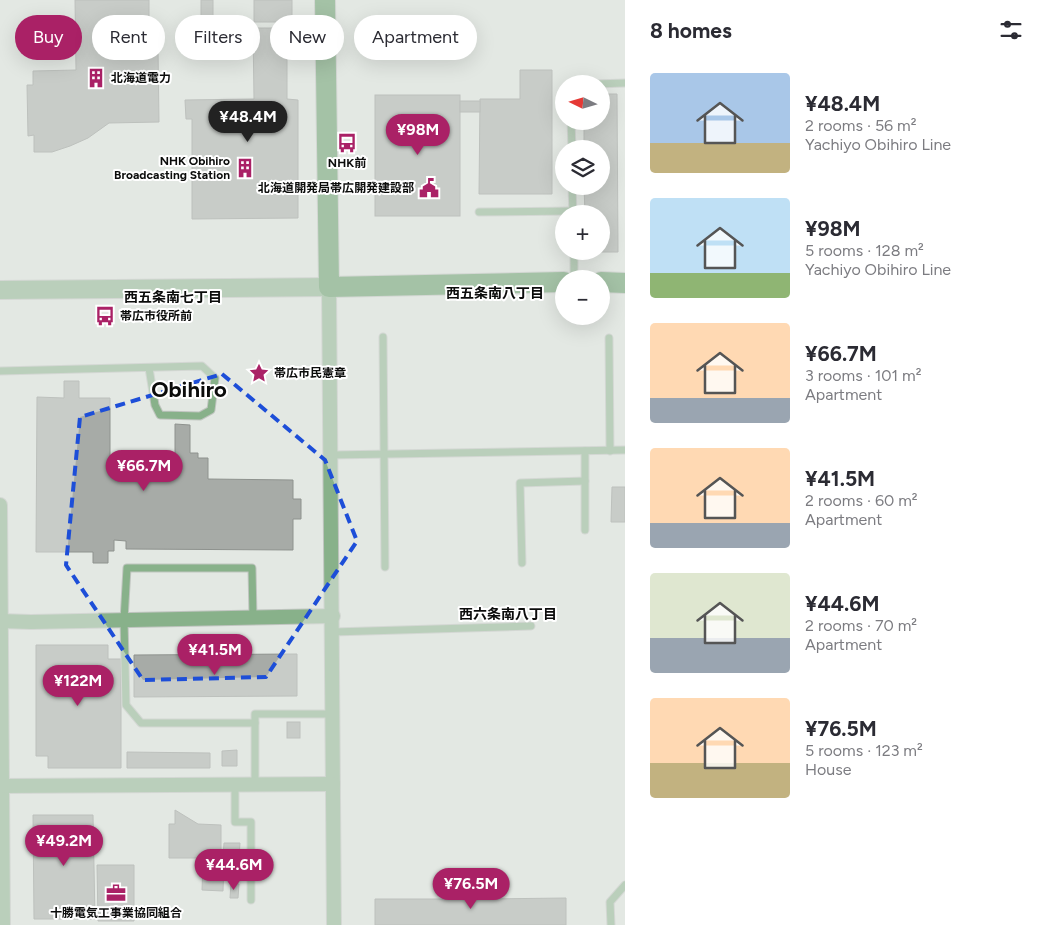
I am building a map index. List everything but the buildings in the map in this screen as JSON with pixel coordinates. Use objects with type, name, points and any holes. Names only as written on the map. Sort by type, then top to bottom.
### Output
[{"type":"main road","points":[[325,0],[329,287],[555,282]]},
{"type":"main road","points":[[610,282],[625,283]]},
{"type":"street","points":[[0,290],[329,287],[334,925]]},
{"type":"street","points":[[0,505],[3,925]]},
{"type":"street","points":[[1,621],[333,616]]},
{"type":"street","points":[[1,786],[333,784]]},
{"type":"lane","points":[[610,84],[625,83]]},
{"type":"lane","points":[[479,212],[555,212]]},
{"type":"lane","points":[[382,337],[385,567]]},
{"type":"lane","points":[[609,338],[610,450]]},
{"type":"lane","points":[[0,372],[202,366],[215,378],[211,410],[200,416],[160,415],[155,405],[149,368]]},
{"type":"lane","points":[[331,455],[625,450]]},
{"type":"lane","points":[[585,451],[585,530]]},
{"type":"lane","points":[[522,563],[520,483],[585,481]]},
{"type":"lane","points":[[253,618],[252,568],[127,568],[124,620],[126,705],[141,724],[255,723]]},
{"type":"lane","points":[[333,632],[531,626]]},
{"type":"lane","points":[[255,785],[255,714],[333,714]]},
{"type":"lane","points":[[235,785],[235,822],[250,822],[251,900]]},
{"type":"lane","points":[[611,925],[610,902],[625,885]]},
{"type":"highlighted area","points":[[222,374],[325,460],[357,541],[266,677],[143,680],[66,565],[80,417]]},
{"type":"place","name":"北海道電力","points":[[96,78]]},
{"type":"place","name":"NHK前","points":[[347,143]]},
{"type":"place","name":"NHK Obihiro Broadcasting Station","points":[[245,168]]},
{"type":"place","name":"北海道開発局帯広開発建設部","points":[[429,188]]},
{"type":"place","name":"帯広市役所前","points":[[105,316]]},
{"type":"place","name":"帯広市民憲章","points":[[259,373]]},
{"type":"place","name":"十勝電気工事業協同組合","points":[[116,893]]},
{"type":"district","name":"西五条南八丁目","points":[[495,293]]},
{"type":"district","name":"西五条南七丁目","points":[[173,297]]},
{"type":"district","name":"Obihiro","points":[[189,389]]},
{"type":"district","name":"西六条南八丁目","points":[[508,614]]}]
